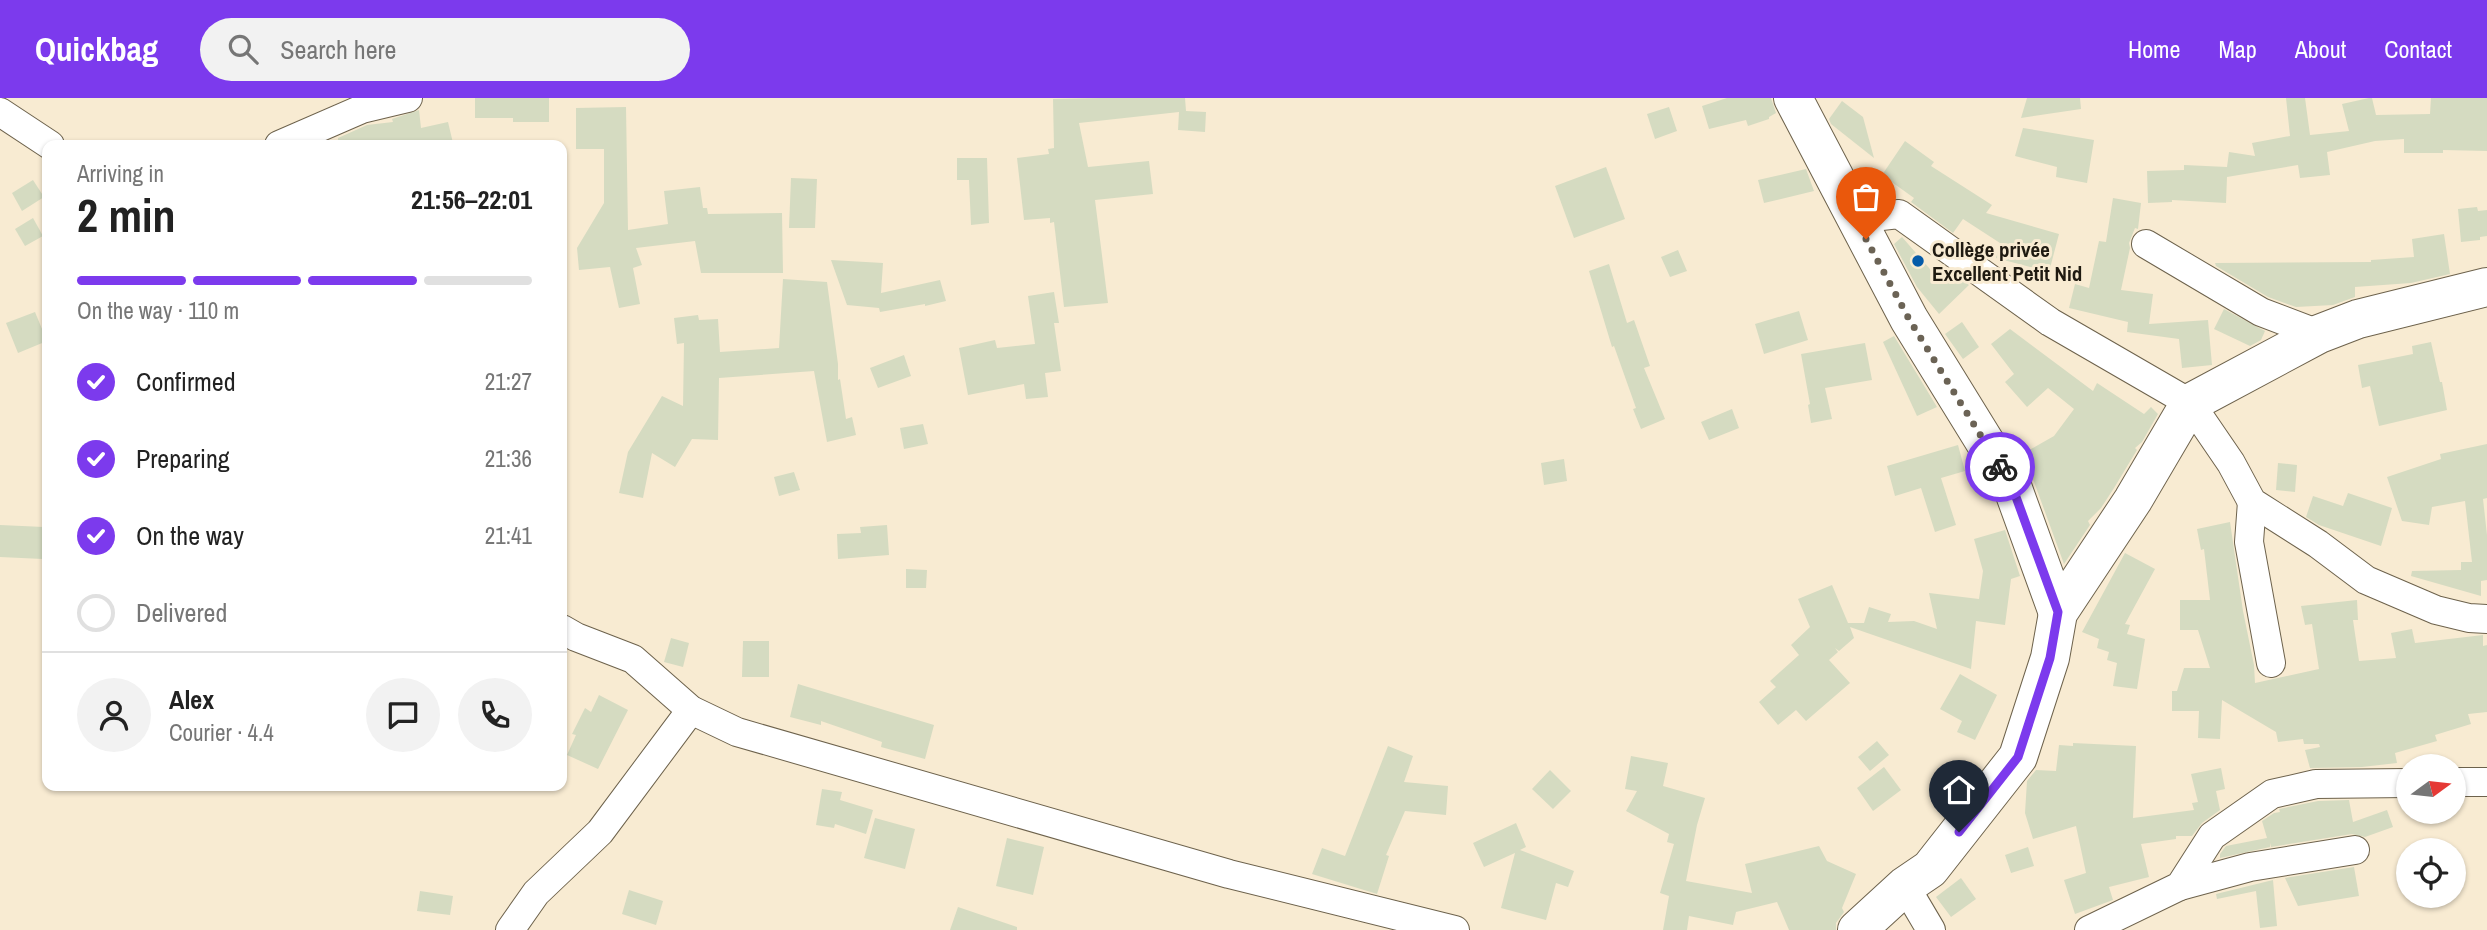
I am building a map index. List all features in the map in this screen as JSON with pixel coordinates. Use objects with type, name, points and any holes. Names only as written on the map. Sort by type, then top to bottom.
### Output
[{"type":"street","points":[[291,140],[362,109],[408,98]]},
{"type":"street","points":[[1793,98],[1909,319],[2012,486],[2058,612]]},
{"type":"street","points":[[0,112],[42,140]]},
{"type":"street","points":[[1855,219],[1899,214],[2050,323],[2190,404],[2231,463],[2252,502],[2318,544],[2366,580],[2437,610],[2487,620]]},
{"type":"street","points":[[2146,244],[2261,312],[2319,334]]},
{"type":"street","points":[[1857,930],[1905,886],[1930,869],[2018,757],[2050,658],[2058,612],[2133,500],[2190,404],[2319,334],[2358,319],[2487,287]]},
{"type":"street","points":[[2252,502],[2249,542],[2271,663]]},
{"type":"street","points":[[567,632],[632,660],[691,710],[737,732],[1218,871],[1455,930]]},
{"type":"street","points":[[510,930],[536,893],[600,832],[691,710]]},
{"type":"street","points":[[2466,782],[2487,782]]},
{"type":"street","points":[[2180,886],[2212,836],[2272,794],[2316,784],[2396,783]]},
{"type":"street","points":[[2089,930],[2180,886],[2250,867],[2354,850]]},
{"type":"street","points":[[1905,886],[1931,930]]},
{"type":"building","points":[[475,98],[549,98],[549,122],[475,118]]},
{"type":"building","points":[[1185,98],[1186,111],[1206,112],[1205,132],[1178,130],[1179,112],[1079,123],[1088,167],[1149,161],[1153,194],[1095,200],[1108,303],[1064,307],[1054,222],[1050,223],[1050,218],[1024,220],[1017,158],[1049,154],[1048,149],[1054,148],[1053,99]]},
{"type":"building","points":[[1727,98],[1771,98],[1776,113],[1769,119],[1748,126],[1746,120],[1709,129],[1702,106]]},
{"type":"building","points":[[2027,98],[2080,98],[2081,109],[2021,118]]},
{"type":"building","points":[[2286,98],[2305,98],[2310,135],[2349,131],[2342,104],[2369,98],[2372,98],[2376,115],[2430,114],[2431,98],[2487,98],[2487,151],[2404,153],[2404,139],[2375,141],[2327,152],[2330,175],[2300,178],[2298,165],[2227,177],[2226,203],[2172,200],[2148,203],[2147,171],[2184,170],[2184,165],[2227,167],[2229,152],[2255,156],[2252,143],[2290,136]]},
{"type":"building","points":[[1842,101],[1863,117],[1874,158],[1831,124],[1829,119]]},
{"type":"building","points":[[626,107],[628,230],[668,224],[664,191],[700,187],[703,208],[707,208],[708,214],[782,213],[783,273],[701,273],[695,241],[636,248],[642,265],[633,268],[640,304],[619,308],[610,267],[579,270],[577,248],[604,203],[604,149],[576,149],[576,108]]},
{"type":"building","points":[[1669,107],[1677,131],[1655,139],[1647,114]]},
{"type":"building","points":[[419,110],[421,128],[448,122],[452,140],[338,140],[367,125],[393,122],[392,119]]},
{"type":"building","points":[[2023,128],[2094,140],[2087,183],[2056,177],[2057,167],[2015,156]]},
{"type":"building","points":[[1905,141],[1934,162],[1931,166],[1992,205],[1986,213],[2059,234],[2049,272],[1996,258],[2000,243],[1963,219],[1953,233],[1911,202],[1914,198],[1882,175]]},
{"type":"building","points":[[957,158],[987,158],[989,223],[971,225],[969,180],[957,180]]},
{"type":"building","points":[[1606,167],[1625,219],[1574,238],[1555,186]]},
{"type":"building","points":[[1806,169],[1814,191],[1764,203],[1758,180]]},
{"type":"building","points":[[791,178],[817,179],[815,228],[789,228]]},
{"type":"building","points":[[33,180],[42,198],[22,211],[12,193]]},
{"type":"building","points":[[2113,198],[2141,203],[2138,229],[2135,228],[2129,243],[2121,290],[2153,294],[2149,324],[2208,320],[2212,365],[2182,368],[2179,339],[2127,332],[2128,322],[2069,308],[2075,284],[2089,288],[2099,241],[2106,242]]},
{"type":"building","points":[[2477,207],[2478,211],[2487,210],[2487,236],[2480,237],[2480,240],[2461,242],[2458,209]]},
{"type":"building","points":[[33,218],[42,237],[25,246],[15,229]]},
{"type":"building","points":[[2444,234],[2450,274],[2411,283],[2355,287],[2355,297],[2333,305],[2296,307],[2268,297],[2215,263],[2371,262],[2414,257],[2412,239]]},
{"type":"building","points":[[1902,237],[1943,284],[1954,274],[1969,285],[1939,314],[1917,287],[1894,244]]},
{"type":"building","points":[[1678,250],[1687,271],[1670,277],[1661,257]]},
{"type":"building","points":[[831,260],[883,263],[881,293],[940,280],[946,301],[880,312],[879,308],[847,305]]},
{"type":"building","points":[[1609,264],[1627,323],[1634,320],[1650,366],[1644,368],[1665,419],[1641,429],[1589,271]]},
{"type":"building","points":[[783,279],[827,282],[838,380],[840,379],[846,419],[852,417],[856,435],[827,442],[814,371],[719,378],[718,440],[692,439],[675,467],[652,453],[643,498],[619,493],[628,452],[662,396],[683,406],[684,343],[677,344],[674,318],[698,315],[699,320],[718,319],[720,352],[779,348]]},
{"type":"building","points":[[1054,292],[1059,323],[1054,323],[1061,371],[1045,373],[1048,397],[1026,399],[1024,384],[968,395],[959,348],[995,340],[997,348],[1035,344],[1028,296]]},
{"type":"building","points":[[2224,309],[2265,331],[2261,340],[2250,346],[2214,329]]},
{"type":"building","points":[[1799,311],[1808,340],[1764,354],[1755,324]]},
{"type":"building","points":[[35,312],[42,329],[42,343],[18,353],[6,323]]},
{"type":"building","points":[[1962,322],[1979,347],[1963,359],[1945,334]]},
{"type":"building","points":[[2010,329],[2093,391],[2097,383],[2144,414],[2151,407],[2158,414],[2101,508],[2088,521],[2090,525],[2064,564],[2033,479],[2025,466],[2031,463],[2024,453],[2054,436],[2074,409],[2048,388],[2027,407],[2005,382],[2014,374],[1991,344]]},
{"type":"building","points":[[1894,336],[1937,407],[1917,416],[1883,342]]},
{"type":"building","points":[[2431,342],[2447,410],[2379,426],[2370,386],[2362,388],[2358,365],[2413,354],[2412,346]]},
{"type":"building","points":[[1865,343],[1872,380],[1825,388],[1832,419],[1811,423],[1801,354]]},
{"type":"building","points":[[904,355],[911,376],[878,388],[870,368]]},
{"type":"building","points":[[1732,409],[1739,428],[1709,440],[1701,422]]},
{"type":"building","points":[[923,424],[928,444],[904,449],[900,428]]},
{"type":"building","points":[[2487,444],[2487,498],[2483,499],[2487,535],[2487,580],[2481,581],[2481,596],[2411,576],[2412,571],[2461,570],[2461,562],[2472,562],[2465,501],[2432,507],[2429,525],[2402,521],[2387,477],[2441,459],[2440,454]]},
{"type":"building","points":[[1958,445],[1965,471],[1941,478],[1956,525],[1935,532],[1921,488],[1895,496],[1887,466]]},
{"type":"building","points":[[1564,459],[1567,481],[1544,485],[1541,463]]},
{"type":"building","points":[[2278,463],[2297,465],[2295,492],[2276,490]]},
{"type":"building","points":[[794,472],[800,490],[779,496],[774,477]]},
{"type":"building","points":[[2348,493],[2392,508],[2381,546],[2319,525],[2306,517],[2313,496],[2343,506]]},
{"type":"building","points":[[2230,522],[2255,683],[2319,669],[2312,624],[2305,625],[2301,606],[2357,600],[2358,620],[2353,620],[2359,661],[2396,658],[2391,633],[2412,629],[2415,643],[2483,635],[2483,646],[2487,645],[2487,712],[2468,714],[2471,724],[2435,735],[2437,741],[2395,753],[2396,763],[2362,767],[2310,768],[2305,750],[2320,747],[2319,744],[2304,744],[2303,739],[2278,742],[2276,732],[2222,700],[2220,739],[2198,738],[2199,711],[2172,711],[2172,691],[2177,691],[2184,668],[2210,668],[2198,630],[2180,630],[2180,600],[2210,600],[2204,549],[2201,550],[2197,529]]},
{"type":"building","points":[[0,525],[42,527],[42,559],[0,557]]},
{"type":"building","points":[[887,525],[889,555],[838,559],[837,534],[861,533],[860,527]]},
{"type":"building","points":[[2005,530],[2020,576],[2011,579],[2005,625],[1976,621],[1971,669],[1850,627],[1854,638],[1839,651],[1835,648],[1838,652],[1829,660],[1850,683],[1806,721],[1796,710],[1778,725],[1759,702],[1776,687],[1770,681],[1799,655],[1791,645],[1810,627],[1798,599],[1832,585],[1848,623],[1864,623],[1869,607],[1891,614],[1888,622],[1914,621],[1937,629],[1929,593],[1979,599],[1983,571],[1974,539]]},
{"type":"building","points":[[2125,553],[2155,569],[2125,624],[2130,625],[2127,634],[2145,639],[2137,689],[2113,686],[2117,663],[2107,660],[2109,652],[2097,648],[2099,639],[2082,632]]},
{"type":"building","points":[[906,569],[927,570],[926,588],[906,588]]},
{"type":"building","points":[[671,638],[689,643],[683,667],[664,662]]},
{"type":"building","points":[[743,641],[769,641],[769,677],[742,677]]},
{"type":"building","points":[[1960,674],[1997,695],[1975,740],[1957,732],[1962,721],[1940,709]]},
{"type":"building","points":[[798,684],[934,725],[925,759],[881,747],[882,742],[821,721],[821,725],[790,717]]},
{"type":"building","points":[[599,695],[628,710],[598,769],[567,755],[576,735],[572,734],[585,708],[591,712]]},
{"type":"building","points":[[1877,741],[1889,755],[1870,771],[1858,757]]},
{"type":"building","points":[[2073,743],[2136,746],[2133,818],[2194,810],[2192,803],[2198,802],[2191,774],[2221,768],[2225,789],[2216,791],[2220,810],[2202,823],[2192,836],[2176,836],[2176,839],[2141,844],[2149,877],[2109,887],[2113,900],[2075,914],[2064,880],[2086,873],[2076,826],[2033,839],[2025,813],[2027,781],[2036,770],[2056,771],[2059,745],[2073,746]]},
{"type":"building","points":[[1388,746],[1413,756],[1404,782],[1448,786],[1446,815],[1405,811],[1386,855],[1389,856],[1377,894],[1312,874],[1322,848],[1345,856]]},
{"type":"building","points":[[1631,756],[1668,763],[1663,786],[1705,798],[1686,881],[1752,893],[1745,864],[1819,846],[1827,861],[1856,874],[1842,908],[1844,912],[1836,923],[1836,930],[1789,930],[1777,902],[1736,912],[1733,925],[1689,916],[1687,930],[1663,930],[1669,896],[1660,893],[1674,844],[1667,842],[1669,834],[1626,811],[1637,791],[1625,789]]},
{"type":"building","points":[[1884,767],[1901,790],[1873,811],[1857,788]]},
{"type":"building","points":[[1550,770],[1571,791],[1553,809],[1532,789]]},
{"type":"building","points":[[822,789],[842,792],[840,800],[873,810],[866,834],[835,824],[834,828],[816,825]]},
{"type":"building","points":[[2349,800],[2353,822],[2387,810],[2393,827],[2365,837],[2352,834],[2271,847],[2270,843],[2270,847],[2220,858],[2226,846],[2267,838],[2262,821],[2280,812],[2279,809],[2318,801]]},
{"type":"building","points":[[875,818],[915,829],[905,869],[864,858]]},
{"type":"building","points":[[1516,823],[1526,847],[1520,850],[1574,871],[1568,887],[1556,883],[1546,920],[1501,908],[1515,853],[1484,867],[1473,843]]},
{"type":"building","points":[[1007,838],[1044,847],[1033,895],[996,886]]},
{"type":"building","points":[[2028,847],[2034,866],[2011,873],[2005,855]]},
{"type":"building","points":[[2354,867],[2359,896],[2298,906],[2285,878]]},
{"type":"building","points":[[1961,878],[1976,899],[1951,917],[1936,897]]},
{"type":"building","points":[[2273,880],[2277,926],[2260,928],[2256,891],[2217,899],[2216,894]]},
{"type":"building","points":[[629,890],[663,901],[656,925],[622,914]]},
{"type":"building","points":[[420,891],[453,896],[450,915],[417,911]]},
{"type":"building","points":[[958,907],[1017,927],[1017,930],[950,930]]},
{"type":"way so far","points":[[1866,239],[1909,319],[2000,467]]},
{"type":"place","name":"Collège privée Excellent Petit Nid","points":[[1918,261]]},
{"type":"route","points":[[1959,832],[2018,757],[2050,658],[2058,612],[2012,486],[2000,467]]}]
